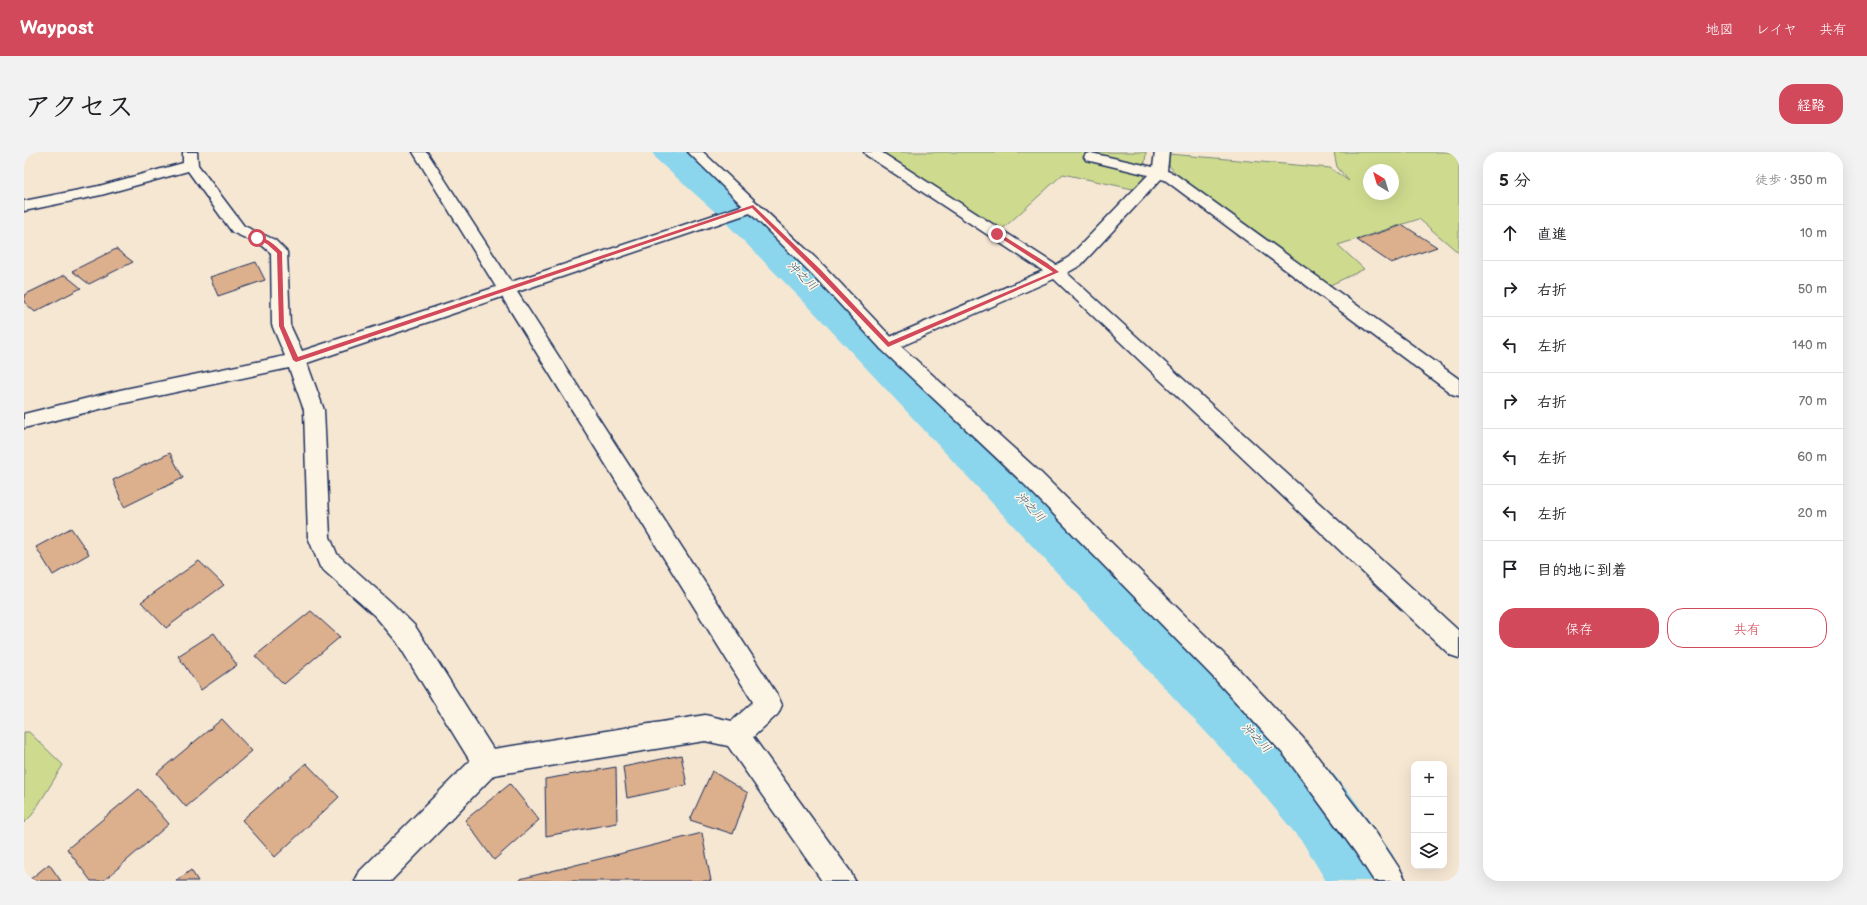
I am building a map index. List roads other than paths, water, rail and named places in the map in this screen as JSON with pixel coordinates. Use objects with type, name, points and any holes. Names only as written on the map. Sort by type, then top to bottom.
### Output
[{"type":"street","points":[[420,152],[769,705],[736,735]]},
{"type":"street","points":[[695,152],[818,270],[888,345],[1033,479],[1221,668],[1294,747],[1366,843],[1391,881]]},
{"type":"street","points":[[871,152],[982,225],[1045,264],[1068,282],[1459,647]]},
{"type":"street","points":[[888,345],[1056,272],[1075,261],[1160,171],[1162,152]]},
{"type":"street","points":[[1091,157],[1170,177],[1459,389]]},
{"type":"street","points":[[24,206],[101,190],[191,159],[238,229],[269,243],[279,252],[281,326],[296,360],[314,410],[319,538],[328,560],[384,610],[406,634],[487,763]]},
{"type":"street","points":[[24,421],[120,397],[296,360],[753,207]]},
{"type":"street","points":[[370,881],[487,763],[704,728],[736,735],[840,881]]},
{"type":"waterway","name":"沖之川","points":[[670,152],[728,203],[827,300],[1282,765],[1327,819],[1367,881]]}]
